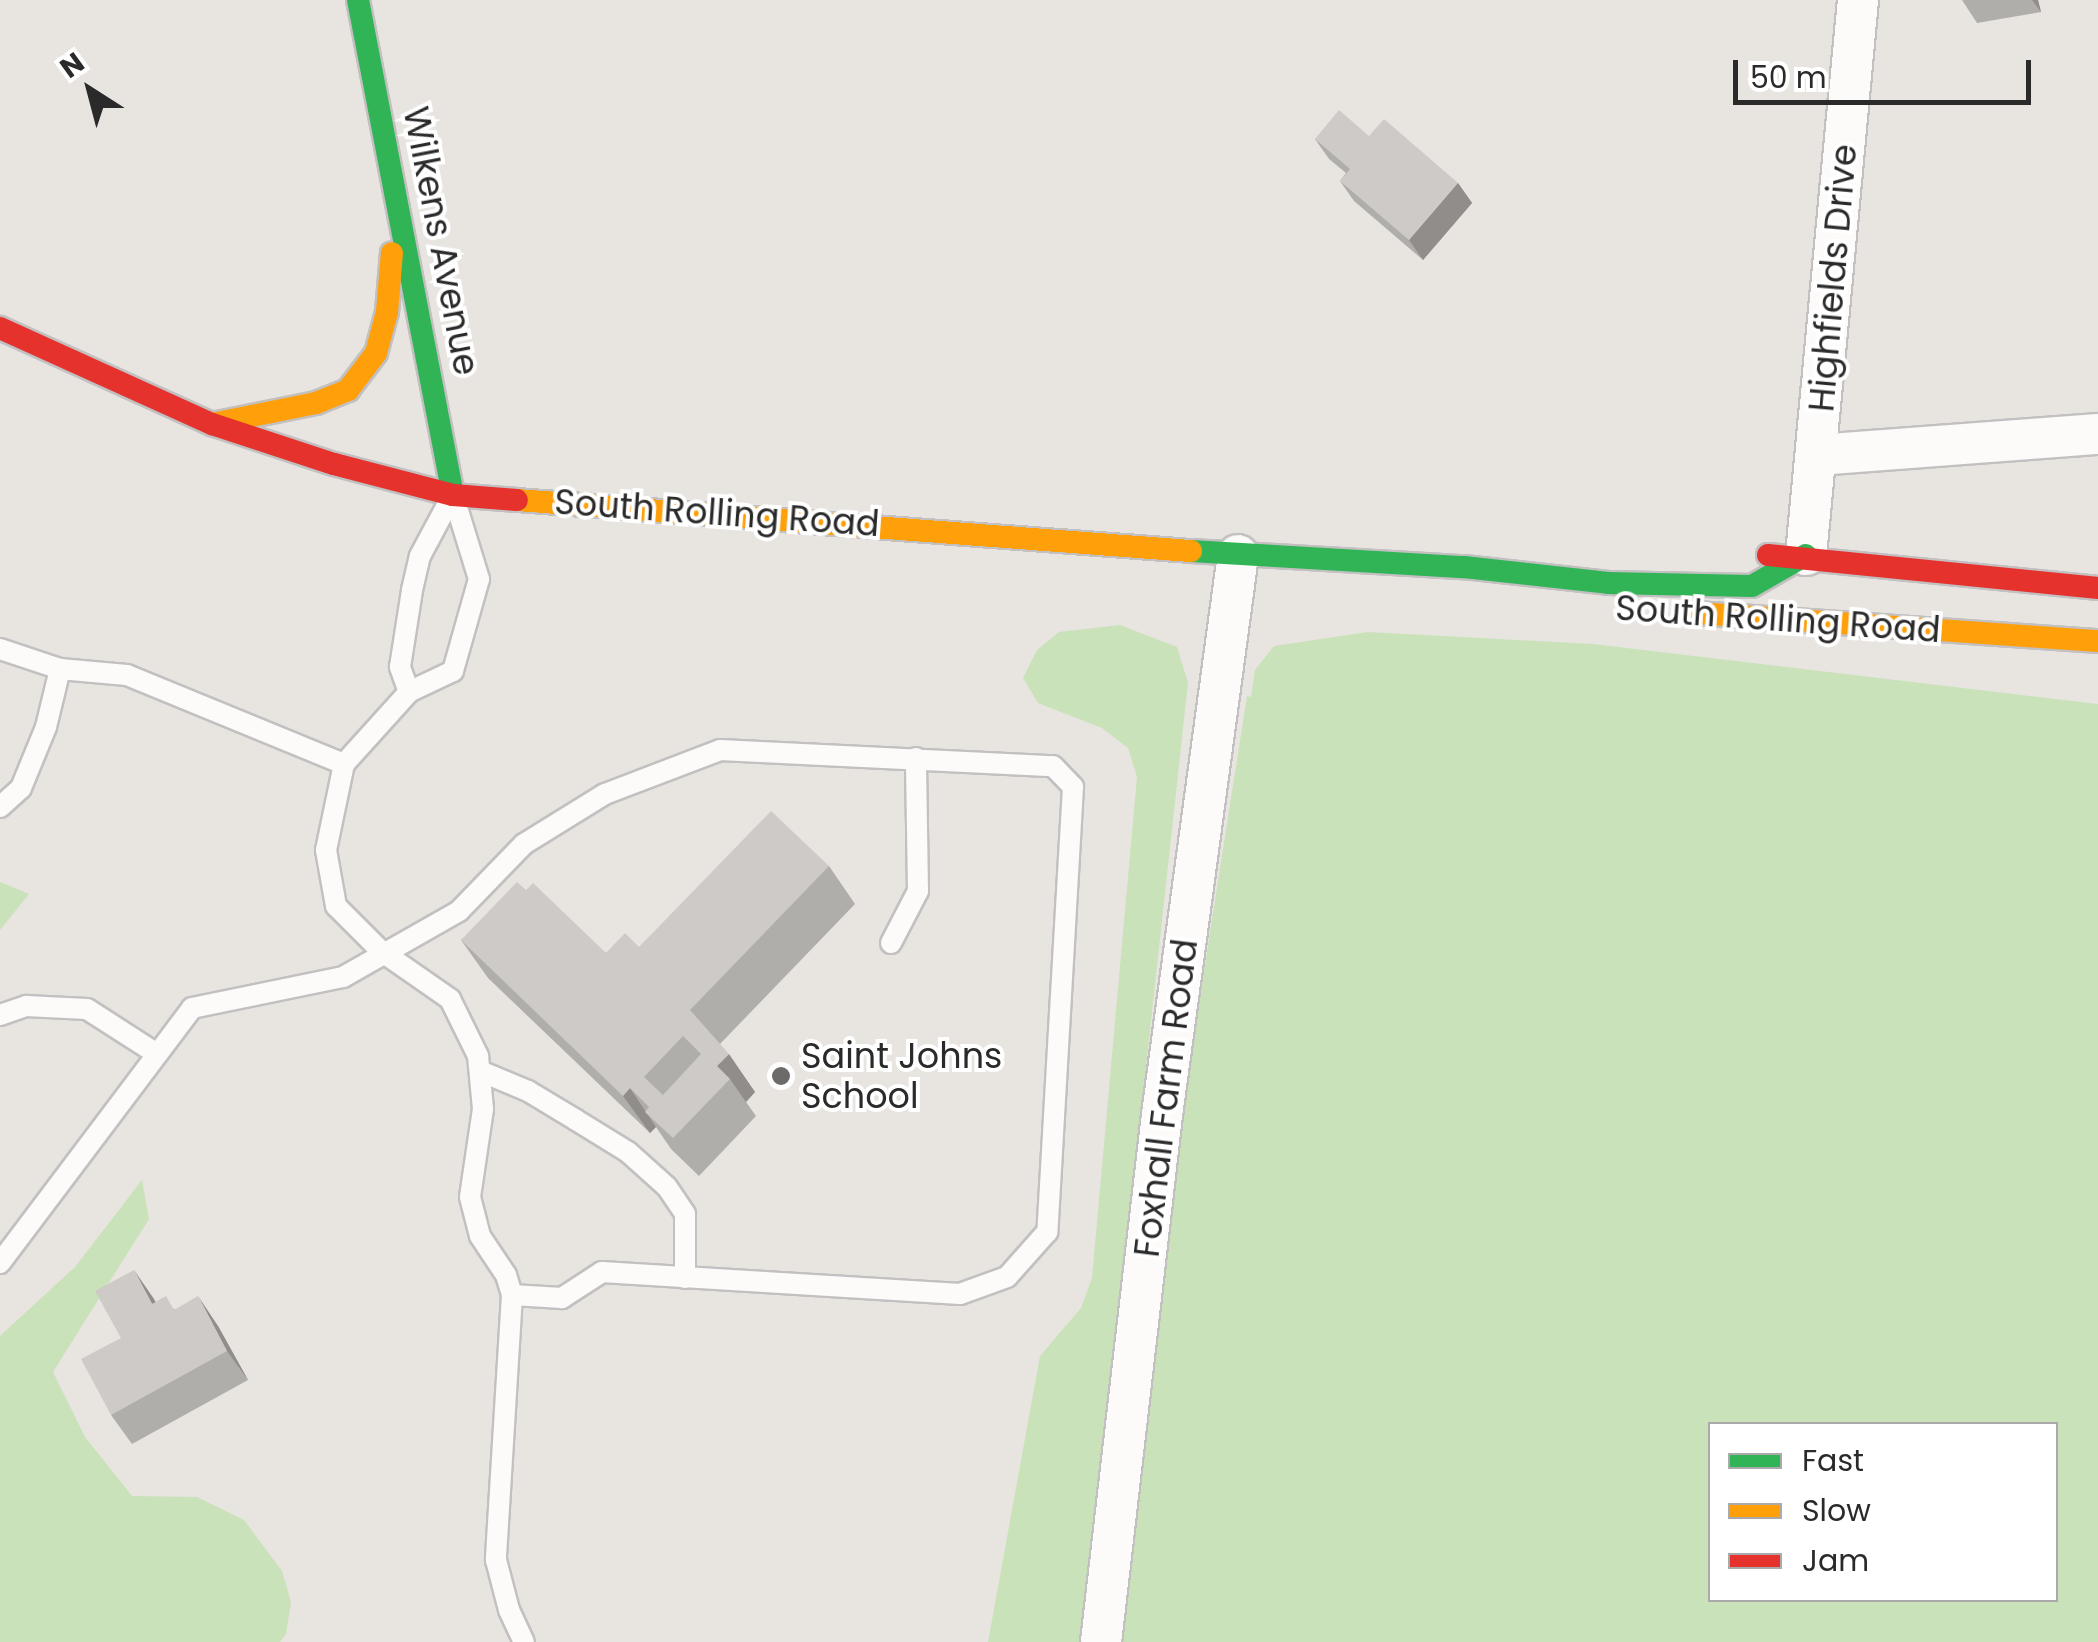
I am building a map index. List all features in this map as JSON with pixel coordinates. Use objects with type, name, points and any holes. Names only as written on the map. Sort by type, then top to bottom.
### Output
[{"type":"main road","name":"Wilkens Avenue","points":[[358,0],[453,494]]},
{"type":"main road","points":[[212,424],[316,403],[348,390],[376,353],[387,312],[397,190]]},
{"type":"main road","name":"South Rolling Road","points":[[0,328],[212,424],[334,464],[453,494],[1238,554],[1464,567],[1608,582],[1752,586],[1806,555]]},
{"type":"main road","name":"South Rolling Road","points":[[1464,567],[1556,552]]},
{"type":"main road","name":"South Rolling Road","points":[[1748,554],[1806,555],[2098,588]]},
{"type":"main road","name":"South Rolling Road","points":[[1806,555],[1842,585]]},
{"type":"main road","name":"South Rolling Road","points":[[1464,567],[1576,603],[1634,608]]},
{"type":"main road","name":"South Rolling Road","points":[[1673,611],[2098,640]]},
{"type":"main road","points":[[2016,611],[2098,622]]},
{"type":"street","name":"Highfields Drive","points":[[1806,555],[1858,0]]},
{"type":"street","points":[[1816,455],[2098,434]]},
{"type":"street","name":"Foxhall Farm Road","points":[[1100,1642],[1162,1115],[1238,554]]},
{"type":"lane","points":[[408,692],[400,668],[416,573],[420,556],[453,494]]},
{"type":"lane","points":[[453,494],[480,580],[452,672],[408,692],[344,764],[326,850],[336,906],[381,952],[450,1000],[478,1056],[483,1108],[470,1197],[480,1236],[506,1276],[512,1295],[496,1560],[509,1610],[524,1642]]},
{"type":"lane","points":[[0,648],[60,669],[127,675],[344,764]]},
{"type":"lane","points":[[0,807],[22,788],[46,727],[60,669]]},
{"type":"lane","points":[[0,1263],[192,1008],[343,976],[459,911],[524,844],[605,794],[720,750],[1053,766],[1073,786],[1047,1232],[1008,1278],[960,1294],[602,1272],[562,1298],[512,1295]]},
{"type":"lane","points":[[891,943],[918,892],[916,758]]},
{"type":"lane","points":[[0,1015],[26,1006],[87,1010],[157,1054]]},
{"type":"lane","points":[[480,1071],[528,1091],[614,1144],[667,1187],[684,1214],[685,1278]]},
{"type":"green space","points":[[1120,625],[1177,647],[1188,683],[1083,1642],[988,1642],[1040,1356],[1081,1308],[1092,1278],[1137,777],[1128,748],[1102,728],[1038,703],[1023,678],[1037,650],[1059,632]]},
{"type":"green space","points":[[1368,632],[1593,644],[2098,704],[2098,1642],[1122,1642],[1181,1118],[1247,696],[1251,697],[1255,670],[1274,646]]},
{"type":"green space","points":[[0,882],[29,894],[0,930]]},
{"type":"green space","points":[[142,1180],[149,1219],[53,1372],[85,1437],[132,1496],[197,1497],[244,1520],[282,1571],[291,1602],[286,1634],[280,1642],[0,1642],[0,1336],[75,1267]]},
{"type":"building","points":[[1339,110],[1369,136],[1384,119],[1458,183],[1409,240],[1340,181],[1350,169],[1315,139]]},
{"type":"building","points":[[771,811],[829,866],[690,1010],[729,1054],[717,1066],[730,1079],[673,1138],[645,1112],[649,1107],[630,1088],[623,1096],[461,940],[517,882],[526,890],[533,883],[606,953],[625,933],[639,947]],"holes":[[[683,1036],[701,1054],[663,1095],[644,1077]]]},
{"type":"building","points":[[134,1270],[152,1304],[166,1296],[174,1310],[198,1296],[227,1351],[111,1415],[81,1359],[121,1338],[95,1291]]},
{"type":"traffic: fast","points":[[358,0],[453,495]]},
{"type":"traffic: fast","points":[[1191,551],[1464,567],[1608,583],[1752,586],[1806,555]]},
{"type":"traffic: slow","points":[[212,424],[316,403],[348,390],[376,353],[387,312],[392,253]]},
{"type":"traffic: slow","points":[[517,500],[1191,551]]},
{"type":"traffic: slow","points":[[1696,613],[2098,641]]},
{"type":"traffic: jam","points":[[0,328],[212,424],[334,464],[453,495],[517,500]]},
{"type":"traffic: jam","points":[[1768,555],[2098,588]]},
{"type":"place","name":"Saint Johns School","points":[[781,1076]]}]
